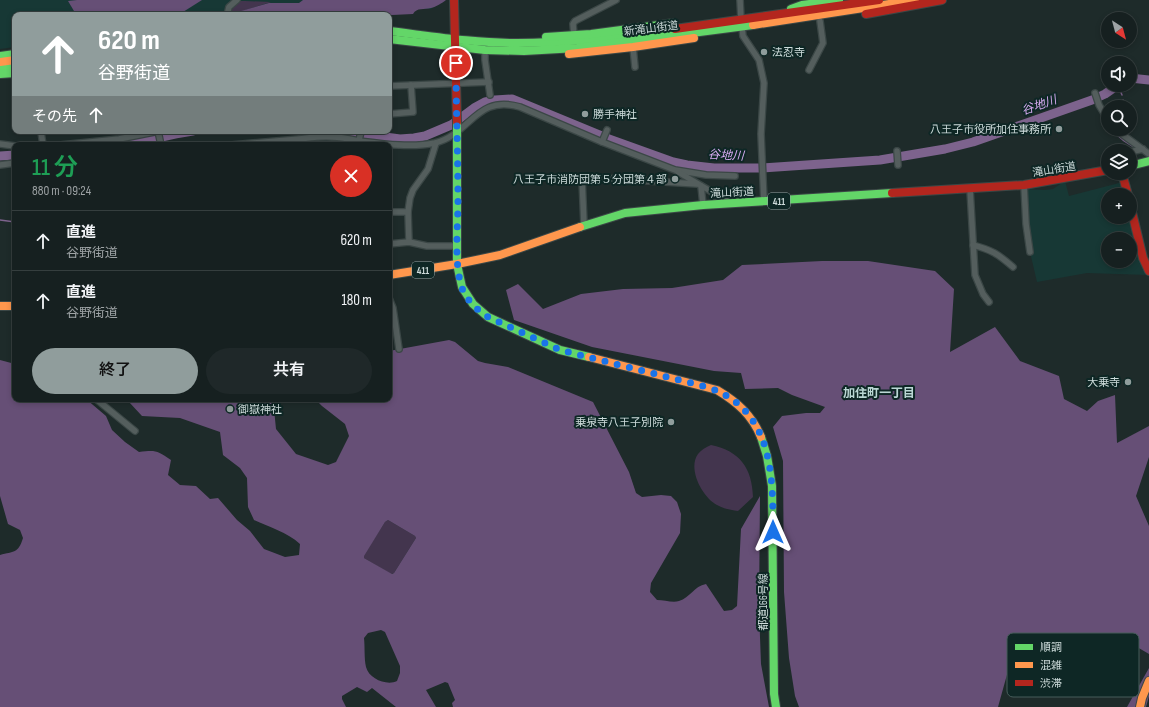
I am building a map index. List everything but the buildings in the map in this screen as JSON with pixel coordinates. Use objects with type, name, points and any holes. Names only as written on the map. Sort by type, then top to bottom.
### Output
[{"type":"main road","name":"都道166号線","points":[[454,0],[458,130],[457,264],[464,293],[478,310],[488,317],[560,350],[717,390],[735,400],[750,416],[763,441],[769,463],[772,486],[774,694],[776,707]]},
{"type":"main road","points":[[769,15],[802,5],[839,0]]},
{"type":"main road","name":"新滝山街道","points":[[392,33],[455,43],[485,50],[524,51],[593,46],[720,30],[769,15],[879,0]]},
{"type":"main road","name":"新滝山街道","points":[[392,34],[423,44],[488,41],[517,42],[584,40],[641,34],[703,24],[778,22],[915,0]]},
{"type":"main road","points":[[778,22],[791,25],[892,10],[942,0]]},
{"type":"main road","points":[[488,41],[516,37],[574,35],[692,21],[703,24]]},
{"type":"main road","points":[[524,51],[543,55],[582,53],[691,39],[720,30]]},
{"type":"main road","points":[[392,44],[423,44]]},
{"type":"main road","points":[[0,56],[12,54]]},
{"type":"main road","points":[[0,62],[12,60]]},
{"type":"main road","points":[[0,68],[12,67]]},
{"type":"main road","points":[[0,74],[12,72]]},
{"type":"main road","points":[[1137,164],[1149,161]]},
{"type":"main road","name":"滝山街道","points":[[392,275],[457,264],[500,255],[584,225],[625,213],[703,205],[1024,185],[1050,182],[1101,171]]},
{"type":"main road","points":[[1135,224],[1143,258],[1149,272]]},
{"type":"main road","points":[[0,306],[12,306]]},
{"type":"main road","points":[[1140,707],[1149,681]]},
{"type":"street","points":[[228,12],[229,7],[237,0]]},
{"type":"street","points":[[574,35],[573,24],[575,21],[616,0]]},
{"type":"street","points":[[740,0],[741,23],[744,38],[759,60],[764,83],[761,134],[764,202]]},
{"type":"street","points":[[809,70],[822,43],[820,21]]},
{"type":"street","points":[[634,47],[636,67]]},
{"type":"street","points":[[485,50],[490,95]]},
{"type":"street","points":[[392,86],[488,82]]},
{"type":"street","points":[[392,114],[414,112],[411,85]]},
{"type":"street","points":[[1096,94],[1101,107]]},
{"type":"street","points":[[392,143],[408,145],[436,143],[449,138],[485,108],[502,104],[511,104],[675,170],[733,204]]},
{"type":"street","points":[[603,141],[606,132]]},
{"type":"street","points":[[90,142],[148,134]]},
{"type":"street","points":[[360,139],[361,134]]},
{"type":"street","points":[[281,142],[332,136],[384,142]]},
{"type":"street","points":[[1125,136],[1149,154]]},
{"type":"street","points":[[409,242],[408,212],[410,198],[413,190],[428,169],[436,143]]},
{"type":"street","points":[[0,144],[12,146]]},
{"type":"street","points":[[1137,151],[1144,150]]},
{"type":"street","points":[[897,152],[898,164]]},
{"type":"street","points":[[0,164],[12,163]]},
{"type":"street","points":[[675,170],[706,175],[735,176]]},
{"type":"street","points":[[584,225],[582,178],[586,177],[699,185]]},
{"type":"street","points":[[699,185],[703,205]]},
{"type":"street","points":[[1024,185],[1026,224],[1030,252]]},
{"type":"street","points":[[970,189],[975,275],[983,294],[989,302]]},
{"type":"street","points":[[392,212],[408,212]]},
{"type":"street","points":[[392,244],[409,242],[427,246],[458,246]]},
{"type":"street","points":[[973,245],[988,249],[1013,267]]},
{"type":"street","points":[[392,306],[399,349]]},
{"type":"street","points":[[100,402],[134,430]]},
{"type":"shaded area","points":[[0,0],[445,0],[431,9],[355,9],[354,12],[12,12],[12,47],[0,49]]},
{"type":"shaded area","points":[[202,0],[183,12],[77,12],[74,11],[68,1]]},
{"type":"shaded area","points":[[303,0],[446,0],[439,5],[428,9],[417,10],[413,14],[392,15],[392,12],[238,12],[269,3],[299,3]]},
{"type":"shaded area","points":[[241,1],[271,2],[239,12],[231,12],[234,6]]},
{"type":"shaded area","points":[[1065,181],[1069,196],[1123,182],[1124,188],[1101,188],[1101,224],[1132,224],[1134,232],[1101,232],[1101,268],[1137,268],[1137,243],[1148,275],[1087,273],[1037,282],[1030,252],[1024,189],[1053,189]]},
{"type":"shaded area","points":[[822,261],[868,261],[935,271],[954,289],[950,352],[995,327],[1020,361],[1059,376],[1064,399],[1087,411],[1098,401],[1115,395],[1117,443],[1149,426],[1149,457],[1136,496],[1149,526],[1149,654],[1139,648],[1139,633],[1007,633],[1007,675],[998,707],[799,707],[795,696],[789,658],[784,592],[783,461],[773,427],[782,416],[820,413],[825,407],[792,395],[778,388],[745,389],[741,373],[714,371],[592,347],[514,320],[506,290],[518,284],[543,309],[581,294],[623,289],[672,288],[723,280],[742,265]]},
{"type":"shaded area","points":[[449,340],[455,342],[478,361],[508,367],[593,402],[629,472],[636,493],[642,497],[661,495],[671,496],[677,502],[681,514],[680,533],[651,583],[650,592],[657,600],[677,602],[698,587],[706,584],[724,611],[732,610],[737,606],[741,529],[760,496],[759,610],[761,664],[769,707],[453,707],[452,703],[455,700],[448,683],[445,682],[426,690],[436,707],[396,707],[372,688],[367,692],[357,687],[342,696],[346,707],[0,707],[0,555],[15,551],[19,547],[23,538],[20,530],[8,524],[0,496],[0,360],[12,363],[12,402],[90,402],[106,416],[112,430],[125,442],[139,452],[156,452],[171,460],[168,475],[180,485],[196,486],[210,499],[218,498],[237,520],[250,531],[264,549],[285,557],[299,555],[300,544],[284,533],[254,520],[248,507],[247,478],[240,468],[223,455],[220,432],[180,418],[142,416],[129,402],[273,402],[276,429],[296,454],[328,465],[336,462],[349,436],[345,424],[318,402],[392,402],[392,350]],"holes":[[[388,520],[416,538],[392,574],[364,558],[385,522]],[[381,630],[385,632],[400,666],[400,673],[397,681],[388,683],[374,678],[368,671],[365,660],[364,638],[368,633]]]},
{"type":"shaded area","points":[[711,445],[737,456],[747,469],[750,477],[753,497],[738,511],[722,507],[712,501],[702,490],[695,475],[695,460],[698,454]]},
{"type":"shaded area","points":[[388,520],[416,538],[394,573],[391,574],[363,556],[385,522]]},
{"type":"shaded area","points":[[1149,668],[1149,696],[1146,707],[1127,707],[1133,697],[1139,697],[1139,686]]},
{"type":"waterway","name":"谷地川","points":[[1137,79],[1149,80]]},
{"type":"waterway","name":"谷地川","points":[[363,134],[400,139],[425,136],[451,125],[485,102],[512,99],[609,139],[673,162],[714,168],[762,168],[880,160],[945,149],[973,142],[1092,100],[1108,92]]},
{"type":"waterway","name":"谷地川","points":[[140,142],[176,134]]},
{"type":"waterway","points":[[1118,136],[1129,144]]},
{"type":"waterway","name":"谷地川","points":[[0,156],[12,155]]},
{"type":"waterway","points":[[0,220],[12,222]]},
{"type":"traffic: fast","points":[[791,9],[802,5],[839,0]]},
{"type":"traffic: fast","points":[[546,37],[591,34],[674,23]]},
{"type":"traffic: fast","points":[[392,39],[485,50],[524,51],[577,48],[753,25]]},
{"type":"traffic: fast","points":[[392,31],[469,41],[517,43],[596,39],[675,29]]},
{"type":"traffic: fast","points":[[0,56],[12,54]]},
{"type":"traffic: fast","points":[[0,68],[12,67]]},
{"type":"traffic: fast","points":[[0,74],[12,73]]},
{"type":"traffic: fast","points":[[457,122],[457,264],[462,287],[473,304],[488,317],[560,350],[589,357]]},
{"type":"traffic: fast","points":[[1137,164],[1149,161]]},
{"type":"traffic: fast","points":[[580,227],[625,213],[703,205],[892,193]]},
{"type":"traffic: fast","points":[[761,437],[767,456],[772,486],[774,694],[776,707]]},
{"type":"traffic: slow","points":[[753,25],[915,0]]},
{"type":"traffic: slow","points":[[569,54],[694,38]]},
{"type":"traffic: slow","points":[[0,62],[12,60]]},
{"type":"traffic: slow","points":[[392,275],[457,264],[500,255],[580,227]]},
{"type":"traffic: slow","points":[[0,306],[12,306]]},
{"type":"traffic: slow","points":[[589,357],[717,390],[731,399],[743,410],[753,422],[761,437]]},
{"type":"traffic: slow","points":[[1140,707],[1149,681]]},
{"type":"traffic: jam","points":[[454,0],[457,122]]},
{"type":"traffic: jam","points":[[675,29],[879,0]]},
{"type":"traffic: jam","points":[[866,14],[942,0]]},
{"type":"traffic: jam","points":[[892,193],[1024,185],[1101,171]]},
{"type":"traffic: jam","points":[[1124,180],[1126,188]]},
{"type":"traffic: jam","points":[[1135,224],[1143,258],[1149,271]]},
{"type":"place","name":"法忍寺","points":[[764,52]]},
{"type":"place","name":"勝手神社","points":[[585,114]]},
{"type":"place","name":"八王子市役所加住事務所","points":[[1059,129]]},
{"type":"place","name":"八王子市消防団第５分団第４部","points":[[675,179]]},
{"type":"place","name":"大乗寺","points":[[1128,382]]},
{"type":"place","name":"御嶽神社","points":[[230,409]]},
{"type":"place","name":"乗泉寺八王子別院","points":[[671,422]]},
{"type":"district","name":"加住町一丁目","points":[[879,393]]},
{"type":"route","points":[[456,63],[458,127],[457,264],[462,287],[468,299],[478,310],[488,317],[560,350],[707,387],[717,390],[735,400],[750,416],[763,441],[771,474],[773,532]]}]
